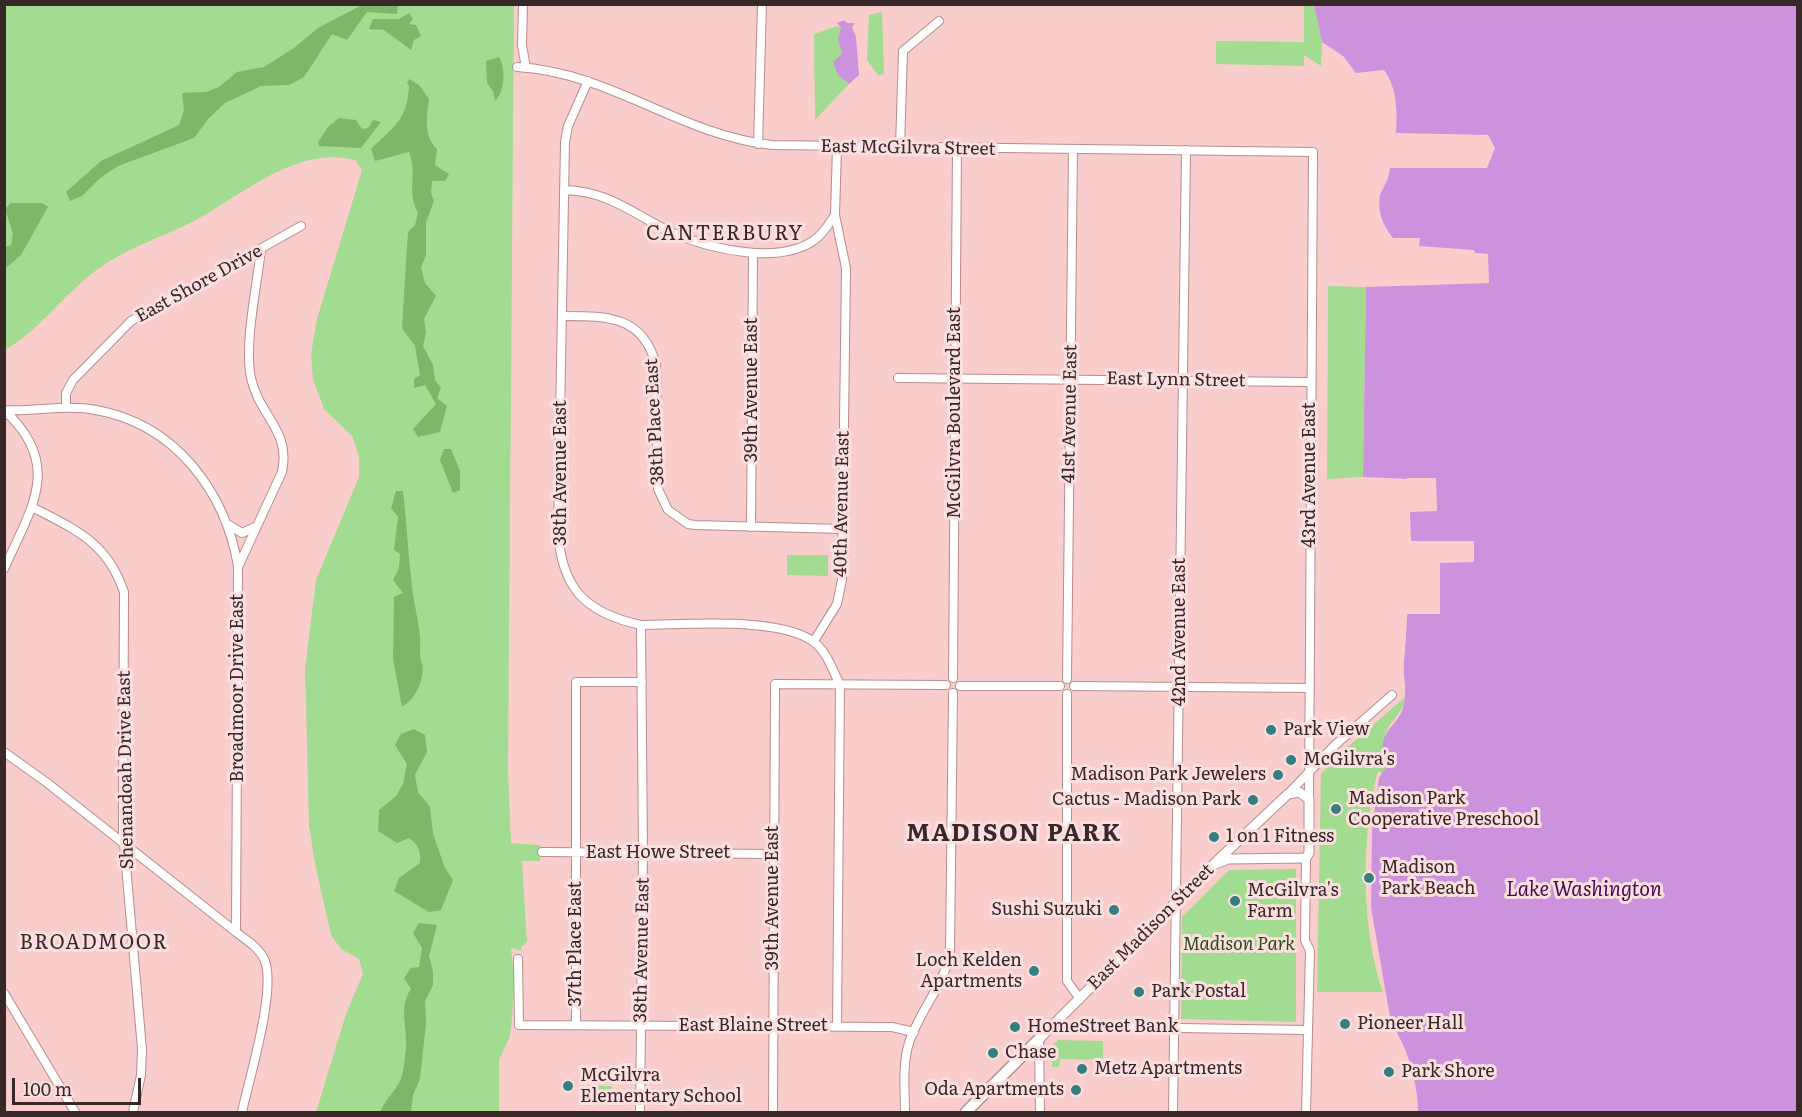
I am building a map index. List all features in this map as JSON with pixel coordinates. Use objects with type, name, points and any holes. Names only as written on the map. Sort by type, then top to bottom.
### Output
[{"type":"main road","name":"East Madison Street","points":[[966,1113],[1040,1039]]},
{"type":"street","name":"East McGilvra Street","points":[[523,4],[522,67],[564,72],[622,93],[692,126],[758,144],[837,147],[1313,152]]},
{"type":"street","points":[[758,144],[762,4]]},
{"type":"street","points":[[900,147],[903,51],[939,21]]},
{"type":"street","name":"38th Avenue East","points":[[588,81],[568,126],[564,190],[558,530],[563,565],[572,586],[586,602],[603,614],[641,625],[643,852],[640,1113]]},
{"type":"street","name":"40th Avenue East","points":[[814,641],[837,604],[842,580],[846,268],[835,215],[837,147]]},
{"type":"street","name":"McGilvra Boulevard East","points":[[953,678],[957,148]]},
{"type":"street","name":"41st Avenue East","points":[[1067,679],[1073,149]]},
{"type":"street","name":"42nd Avenue East","points":[[1173,1113],[1174,906],[1178,881],[1186,150]]},
{"type":"street","name":"43rd Avenue East","points":[[1306,1113],[1310,951],[1305,940],[1306,858],[1309,853],[1313,152]]},
{"type":"street","points":[[564,190],[600,194],[693,241],[722,249],[753,253],[802,246],[818,237],[835,215]]},
{"type":"street","name":"East Shore Drive","points":[[66,407],[66,393],[73,380],[131,321],[301,226]]},
{"type":"street","points":[[238,566],[282,472],[285,456],[282,438],[252,380],[249,359],[261,249]]},
{"type":"street","name":"39th Avenue East","points":[[751,527],[753,253]]},
{"type":"street","name":"38th Place East","points":[[563,316],[604,316],[621,320],[645,340],[652,351],[656,365],[658,489],[668,510],[695,525],[751,527]]},
{"type":"street","name":"East Lynn Street","points":[[898,378],[1310,382]]},
{"type":"street","name":"Broadmoor Drive East","points":[[4,410],[66,407],[97,410],[122,417],[162,438],[193,465],[214,495],[228,524],[238,566],[236,932]]},
{"type":"street","points":[[4,410],[21,425],[36,458],[39,473],[32,507],[4,569]]},
{"type":"street","name":"Shenandoah Drive East","points":[[32,507],[80,533],[101,549],[116,569],[124,592],[124,845],[142,1049],[141,1075],[133,1113]]},
{"type":"street","points":[[228,524],[242,533],[251,530],[258,523]]},
{"type":"street","points":[[751,527],[842,529]]},
{"type":"street","points":[[641,625],[758,625],[788,630],[814,641],[822,649],[840,685],[837,1027]]},
{"type":"street","points":[[946,686],[948,680],[953,678],[959,681],[960,686]]},
{"type":"street","points":[[1067,694],[1062,692],[1060,686],[1062,681],[1067,679],[1074,686],[1309,688]]},
{"type":"street","name":"37th Place East","points":[[576,1025],[576,682],[642,682]]},
{"type":"street","name":"39th Avenue East","points":[[773,1113],[772,854],[775,684],[840,685]]},
{"type":"street","points":[[840,685],[946,686],[953,693]]},
{"type":"street","points":[[905,1113],[905,1060],[914,1032],[943,976],[950,951],[953,693],[960,686],[1060,686]]},
{"type":"street","points":[[1067,694],[1072,692],[1074,686]]},
{"type":"street","points":[[1067,694],[1067,981],[1080,999]]},
{"type":"street","name":"East Madison Street","points":[[1040,1039],[1334,746],[1392,695]]},
{"type":"street","points":[[4,752],[46,782],[257,949],[264,961],[267,973],[264,1010],[242,1113]]},
{"type":"street","points":[[1288,794],[1299,792],[1309,799]]},
{"type":"street","points":[[1240,839],[1246,859]]},
{"type":"street","name":"East Howe Street","points":[[542,852],[772,854]]},
{"type":"street","points":[[1213,865],[1228,859],[1306,858]]},
{"type":"street","name":"East Blaine Street","points":[[518,959],[519,1024],[892,1027],[914,1032]]},
{"type":"street","points":[[4,993],[75,1113]]},
{"type":"street","points":[[1052,1026],[1307,1030]]},
{"type":"street","points":[[1040,1039],[1040,1113]]},
{"type":"green space","points":[[5,5],[514,5],[508,768],[511,843],[540,845],[540,861],[522,861],[527,942],[521,947],[521,951],[511,948],[514,977],[512,1019],[510,1036],[499,1060],[499,1112],[316,1112],[346,1014],[363,974],[359,959],[341,949],[331,935],[309,825],[305,669],[316,580],[359,477],[359,456],[352,436],[324,409],[313,379],[311,354],[317,319],[362,170],[355,160],[333,157],[290,166],[270,176],[192,222],[105,264],[82,281],[29,333],[5,350]]},
{"type":"green space","points":[[362,5],[398,5],[397,14],[367,12],[347,40],[332,34],[304,77],[289,85],[261,86],[225,103],[209,118],[194,138],[118,166],[99,179],[82,196],[70,201],[66,192],[101,161],[179,125],[184,110],[182,93],[206,92],[219,87],[237,72],[264,67],[294,48],[318,28]]},
{"type":"green space","points":[[1304,5],[1314,5],[1322,42],[1321,66],[1304,55],[1304,66],[1216,64],[1216,41],[1304,42]]},
{"type":"green space","points":[[882,12],[884,74],[878,75],[867,60],[869,15]]},
{"type":"green space","points":[[409,13],[413,19],[409,24],[416,25],[421,36],[414,40],[411,50],[384,30],[369,29],[373,19],[399,19]]},
{"type":"green space","points":[[837,26],[841,28],[846,82],[849,84],[815,120],[814,34]]},
{"type":"green space","points":[[499,57],[503,67],[503,80],[501,92],[495,101],[493,91],[487,83],[486,61]]},
{"type":"green space","points":[[409,79],[419,85],[429,99],[427,126],[430,138],[437,149],[435,165],[449,174],[445,181],[432,181],[431,193],[434,201],[426,222],[426,255],[421,268],[425,283],[436,296],[424,319],[426,332],[423,346],[433,365],[435,380],[441,388],[437,398],[447,406],[440,432],[418,437],[413,429],[436,404],[425,385],[414,388],[414,379],[420,375],[415,346],[402,328],[408,232],[415,225],[418,213],[412,189],[413,168],[409,152],[375,161],[371,149],[393,128],[402,115],[408,98]]},
{"type":"green space","points":[[339,118],[356,120],[362,129],[368,128],[373,120],[381,122],[361,148],[319,146],[318,142],[329,126]]},
{"type":"green space","points":[[11,203],[42,203],[48,207],[21,255],[7,267],[5,266],[5,247],[11,245],[13,234],[5,209]]},
{"type":"green space","points":[[1328,286],[1366,287],[1363,477],[1327,479]]},
{"type":"green space","points":[[444,449],[451,449],[460,471],[460,490],[453,493],[440,460]]},
{"type":"green space","points":[[396,491],[403,491],[413,596],[423,668],[417,690],[411,700],[402,707],[393,659],[394,597],[403,593],[393,580],[399,568],[400,554],[394,550],[398,517],[391,508]]},
{"type":"green space","points":[[787,555],[828,555],[828,576],[787,575]]},
{"type":"green space","name":"Madison Park","points":[[1405,697],[1402,708],[1385,736],[1387,766],[1383,774],[1379,771],[1377,774],[1368,826],[1367,912],[1376,967],[1383,992],[1317,992],[1321,774],[1341,753]]},
{"type":"green space","points":[[414,729],[425,735],[427,752],[415,775],[418,792],[430,807],[433,834],[445,868],[453,880],[441,910],[429,912],[394,891],[399,878],[420,863],[420,852],[417,846],[409,838],[397,843],[378,831],[379,810],[396,796],[403,784],[407,764],[395,745],[401,734]]},
{"type":"green space","name":"Madison Park","points":[[1296,869],[1296,1022],[1181,1019],[1182,917],[1229,870]]},
{"type":"green space","points":[[419,923],[437,925],[429,956],[433,971],[433,985],[425,1001],[426,1023],[420,1079],[413,1095],[411,1112],[380,1112],[400,1081],[403,1069],[406,1041],[404,1010],[411,989],[404,978],[411,968],[419,967],[422,948],[413,933]]},
{"type":"green space","points":[[1058,1040],[1103,1041],[1103,1060],[1060,1059],[1059,1067],[1052,1067],[1052,1046]]},
{"type":"green space","points":[[592,1086],[612,1086],[611,1105],[592,1105]]},
{"type":"water","name":"Lake Washington","points":[[1314,5],[1797,5],[1797,1112],[1418,1112],[1411,1066],[1391,1023],[1371,907],[1372,830],[1379,778],[1387,766],[1383,744],[1388,731],[1401,713],[1405,699],[1408,548],[1407,479],[1363,477],[1366,287],[1489,283],[1488,254],[1475,253],[1474,250],[1419,246],[1420,238],[1393,238],[1389,233],[1382,218],[1379,201],[1388,178],[1397,123],[1394,94],[1390,81],[1384,70],[1356,73],[1343,56],[1322,42]]},
{"type":"water","points":[[844,20],[847,23],[855,23],[852,27],[856,37],[859,75],[849,84],[838,75],[833,62],[842,54],[838,38],[841,28],[837,23]]},
{"type":"pier","points":[[1396,133],[1488,135],[1495,148],[1487,168],[1388,168]]},
{"type":"pier","points":[[1407,478],[1436,478],[1437,511],[1410,512],[1411,541],[1474,541],[1474,562],[1440,563],[1440,614],[1407,614]]},
{"type":"place","name":"Park View","points":[[1271,730]]},
{"type":"place","name":"McGilvra's","points":[[1291,760]]},
{"type":"place","name":"Madison Park Jewelers","points":[[1278,775]]},
{"type":"place","name":"Cactus - Madison Park","points":[[1253,800]]},
{"type":"place","name":"Madison Park Cooperative Preschool","points":[[1336,809]]},
{"type":"place","name":"1 on 1 Fitness","points":[[1214,837]]},
{"type":"place","name":"Madison Park Beach","points":[[1369,878]]},
{"type":"place","name":"McGilvra's Farm","points":[[1235,901]]},
{"type":"place","name":"Sushi Suzuki","points":[[1114,910]]},
{"type":"place","name":"Loch Kelden Apartments","points":[[1034,971]]},
{"type":"place","name":"Park Postal","points":[[1139,992]]},
{"type":"place","name":"Pioneer Hall","points":[[1345,1024]]},
{"type":"place","name":"HomeStreet Bank","points":[[1015,1027]]},
{"type":"place","name":"Chase","points":[[993,1053]]},
{"type":"place","name":"Metz Apartments","points":[[1082,1069]]},
{"type":"place","name":"Park Shore","points":[[1389,1072]]},
{"type":"place","name":"McGilvra Elementary School","points":[[568,1086]]},
{"type":"place","name":"Oda Apartments","points":[[1076,1090]]},
{"type":"district","name":"CANTERBURY","points":[[725,234]]},
{"type":"district","name":"MADISON PARK","points":[[1014,834]]},
{"type":"district","name":"BROADMOOR","points":[[94,943]]}]
